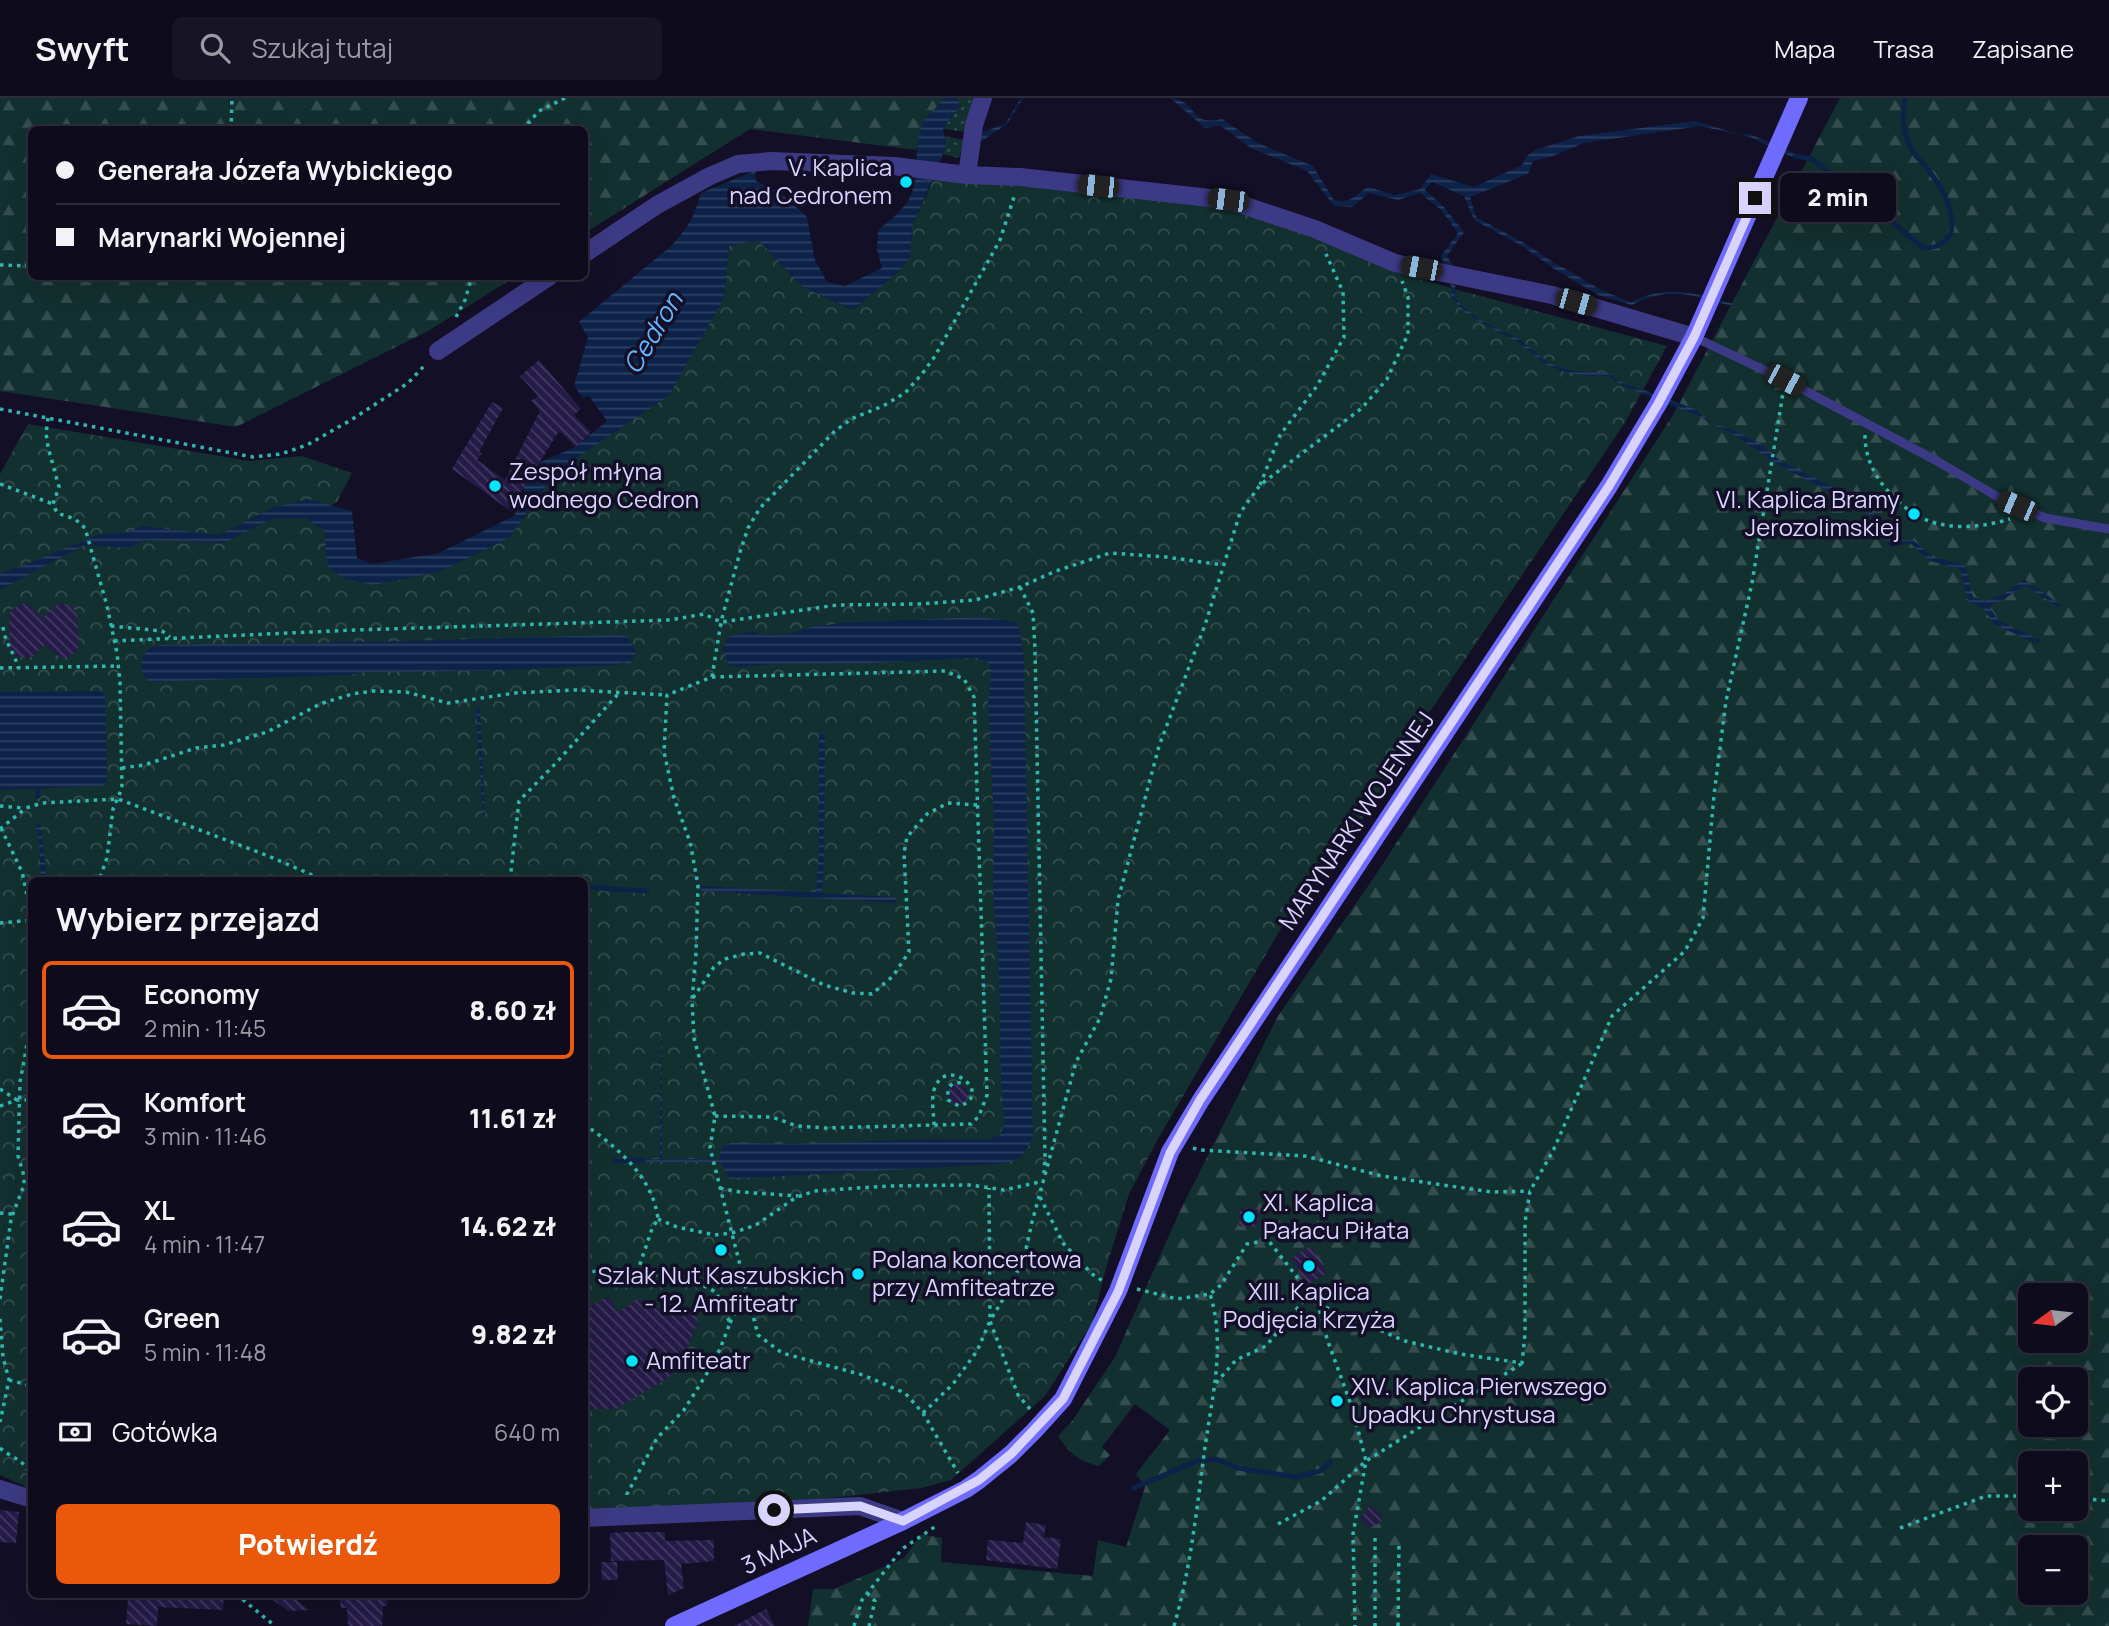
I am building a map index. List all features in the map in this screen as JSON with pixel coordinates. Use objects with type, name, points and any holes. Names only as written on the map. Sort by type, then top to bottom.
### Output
[{"type":"main road","name":"MARYNARKI WOJENNEJ","points":[[903,1521],[979,1480],[1011,1454],[1063,1399],[1118,1292],[1176,1142],[1200,1100],[1609,486],[1658,404],[1694,337],[1799,98]]},
{"type":"main road","name":"3 MAJA","points":[[674,1626],[903,1521]]},
{"type":"street","points":[[967,174],[974,125],[983,98]]},
{"type":"street","points":[[588,251],[657,205],[738,164],[772,161],[894,166],[1228,200],[1315,229],[1395,263],[1552,295],[1694,337]]},
{"type":"street","points":[[439,351],[544,280]]},
{"type":"street","points":[[0,1489],[28,1497]]},
{"type":"street","points":[[588,1518],[860,1506],[903,1521]]},
{"type":"lane","points":[[1694,337],[1865,422],[2003,500],[2045,518],[2109,529]]},
{"type":"path","points":[[231,126],[232,98]]},
{"type":"path","points":[[526,126],[539,111],[565,98]]},
{"type":"path","points":[[712,677],[721,622],[740,552],[748,528],[760,508],[834,432],[851,419],[883,406],[905,393],[922,374],[935,356],[1000,240],[1020,177]]},
{"type":"path","points":[[923,1413],[953,1384],[977,1351],[1021,1261],[1076,1062],[1100,1017],[1111,979],[1118,900],[1159,746],[1205,625],[1240,513],[1260,485],[1280,435],[1317,386],[1344,337],[1343,292],[1315,229]]},
{"type":"path","points":[[1260,485],[1362,408],[1387,379],[1408,334],[1408,297],[1395,263]]},
{"type":"path","points":[[0,265],[28,266]]},
{"type":"path","points":[[455,320],[466,300],[471,280]]},
{"type":"path","points":[[0,409],[253,457],[281,454],[307,445],[363,413],[408,383],[439,351]]},
{"type":"path","points":[[1522,1363],[1525,1222],[1530,1191],[1553,1151],[1612,1016],[1685,951],[1703,918],[1726,701],[1752,583],[1785,380]]},
{"type":"path","points":[[48,418],[48,447],[59,484],[53,504],[57,513],[80,523],[88,537],[119,666],[121,788],[113,808],[105,866],[100,877]]},
{"type":"path","points":[[1865,422],[1868,458],[1874,472],[1888,491],[1910,512]]},
{"type":"path","points":[[0,484],[53,504]]},
{"type":"path","points":[[1917,516],[1953,526],[1970,527],[1987,526],[2031,512]]},
{"type":"path","points":[[114,641],[670,620],[705,614],[721,622],[836,605],[975,600],[1020,587],[1055,571],[1110,554],[1166,556],[1223,565]]},
{"type":"path","points":[[1020,587],[1033,613],[1035,649],[1044,1181]]},
{"type":"path","points":[[111,626],[162,631],[172,638]]},
{"type":"path","points":[[3,627],[8,649],[16,659],[18,668]]},
{"type":"path","points":[[0,668],[119,666]]},
{"type":"path","points":[[122,768],[144,765],[196,748],[224,745],[267,732],[320,704],[352,694],[374,691],[406,692],[447,703],[515,693],[576,690],[667,695],[712,677],[945,671],[964,678],[974,697],[987,1095],[979,1116],[971,1124],[825,1128],[797,1126],[772,1117],[715,1116]]},
{"type":"path","points":[[510,877],[519,801],[618,694]]},
{"type":"path","points":[[667,695],[664,752],[674,798],[690,842],[698,885],[692,1000],[694,1038],[715,1116],[710,1148],[758,1335],[782,1353],[863,1375],[905,1393],[923,1413],[960,1476]]},
{"type":"path","points":[[28,900],[22,872],[0,828],[26,808],[42,803],[118,800],[266,855],[314,877]]},
{"type":"path","points":[[692,1000],[714,967],[725,959],[760,953],[824,985],[853,993],[873,994],[893,976],[909,952],[904,853],[907,837],[927,814],[948,803],[977,805]]},
{"type":"path","points":[[0,806],[26,808]]},
{"type":"path","points":[[0,923],[28,920]]},
{"type":"path","points":[[0,1299],[13,1214],[24,1185],[18,1156],[18,1100],[28,1039]]},
{"type":"path","points":[[934,1125],[934,1088],[946,1077],[960,1076],[966,1079],[972,1092],[971,1099],[959,1106],[948,1100],[947,1092],[950,1085],[961,1083]]},
{"type":"path","points":[[0,1089],[18,1100]]},
{"type":"path","points":[[0,1106],[28,1100]]},
{"type":"path","points":[[588,1127],[633,1166],[650,1191],[658,1219],[638,1270]]},
{"type":"path","points":[[1176,1142],[1200,1150],[1305,1156],[1382,1176],[1491,1192],[1530,1191]]},
{"type":"path","points":[[658,1219],[677,1227],[715,1235],[756,1225],[800,1196],[814,1191],[888,1186],[971,1185],[1004,1189],[1044,1181]]},
{"type":"path","points":[[720,1188],[800,1196]]},
{"type":"path","points":[[989,1188],[990,1321],[1018,1395],[1042,1422]]},
{"type":"path","points":[[1040,1197],[1063,1243],[1092,1274],[1118,1292]]},
{"type":"path","points":[[0,1213],[13,1214]]},
{"type":"path","points":[[1137,1289],[1177,1299],[1210,1294],[1221,1285],[1247,1244],[1268,1240],[1318,1304],[1327,1339],[1353,1410],[1366,1461],[1353,1534],[1355,1626]]},
{"type":"path","points":[[588,1272],[609,1269],[638,1270],[704,1286],[716,1292],[730,1323]]},
{"type":"path","points":[[629,1517],[627,1494],[638,1472],[657,1438],[684,1410],[709,1370],[746,1290]]},
{"type":"path","points":[[1214,1384],[1236,1360],[1266,1346],[1310,1293]]},
{"type":"path","points":[[1174,1626],[1199,1503],[1214,1384],[1218,1326],[1210,1294]]},
{"type":"path","points":[[1318,1304],[1405,1341],[1460,1354],[1522,1363]]},
{"type":"path","points":[[0,1319],[3,1357],[9,1380],[0,1422]]},
{"type":"path","points":[[1279,1524],[1321,1502],[1366,1461],[1522,1363]]},
{"type":"path","points":[[9,1380],[28,1384]]},
{"type":"path","points":[[0,1448],[28,1468]]},
{"type":"path","points":[[1900,1528],[1986,1496],[2018,1496]]},
{"type":"path","points":[[2088,1499],[2109,1501]]},
{"type":"path","points":[[854,1626],[862,1600],[902,1549],[944,1521]]},
{"type":"path","points":[[1375,1538],[1376,1626]]},
{"type":"path","points":[[1398,1626],[1399,1543]]},
{"type":"path","points":[[867,1593],[875,1601],[869,1626]]},
{"type":"path","points":[[241,1598],[275,1626]]},
{"type":"green space","points":[[0,98],[946,98],[924,121],[916,150],[750,129],[588,231],[588,126],[28,126],[28,280],[510,280],[428,331],[236,427],[0,391]]},
{"type":"green space","points":[[957,98],[975,98],[966,132],[943,129],[960,106]]},
{"type":"green space","points":[[1840,98],[2109,98],[2109,1626],[808,1626],[813,1589],[834,1589],[904,1558],[921,1534],[942,1538],[941,1562],[1093,1576],[1098,1540],[1126,1547],[1145,1487],[1136,1474],[1170,1430],[1135,1404],[1102,1447],[1110,1455],[1099,1466],[1075,1456],[1058,1436],[1072,1421],[1115,1357],[1179,1213],[1278,1016],[1377,873],[1673,415]]},
{"type":"green space","points":[[944,136],[964,140],[959,158],[943,154],[946,144]]},
{"type":"green space","points":[[933,180],[1021,185],[1229,207],[1308,232],[1381,267],[1667,346],[1626,421],[1429,713],[1377,801],[1293,908],[1158,1139],[1129,1194],[1092,1323],[1045,1396],[951,1480],[921,1488],[822,1499],[588,1510],[588,877],[28,877],[28,1488],[0,1475],[0,474],[28,424],[250,461],[302,456],[352,473],[337,502],[307,518],[324,530],[373,585],[524,518],[551,479],[699,340],[724,298],[729,246],[758,240],[803,287],[853,310],[898,272],[910,258],[912,227]]},
{"type":"water","name":"Cedron","points":[[944,98],[957,98],[960,106],[943,129],[946,144],[943,154],[912,227],[910,258],[898,272],[853,310],[803,287],[758,240],[729,246],[724,298],[671,392],[572,461],[551,479],[509,538],[439,572],[373,585],[345,579],[328,568],[324,531],[306,518],[271,519],[224,543],[144,540],[129,548],[84,545],[0,590],[0,573],[100,534],[127,532],[143,526],[219,535],[272,508],[308,499],[352,511],[357,558],[372,564],[439,553],[514,516],[524,495],[524,488],[539,463],[575,447],[607,421],[589,396],[583,398],[574,386],[588,337],[579,322],[670,247],[690,222],[701,193],[755,171],[756,181],[782,194],[807,217],[815,260],[827,282],[845,286],[882,268],[877,250],[878,230],[899,212],[913,191],[918,142],[923,123]]},
{"type":"water","points":[[1021,98],[1007,124],[982,141],[964,140],[1006,123]]},
{"type":"water","points":[[1170,98],[1186,104],[1204,120],[1222,119],[1258,143],[1313,166],[1334,200],[1340,201],[1352,198],[1368,187],[1395,195],[1420,189],[1431,174],[1474,187],[1522,165],[1527,156],[1535,150],[1579,136],[1695,121],[1742,135],[1750,134],[1796,154],[1794,158],[1750,137],[1700,126],[1584,143],[1551,157],[1533,161],[1528,174],[1470,197],[1476,217],[1601,290],[1631,302],[1659,293],[1682,292],[1734,304],[1732,306],[1682,294],[1658,295],[1632,305],[1598,295],[1522,246],[1474,220],[1464,196],[1432,182],[1425,190],[1444,207],[1464,232],[1447,256],[1453,266],[1456,292],[1454,295],[1461,305],[1482,321],[1519,339],[1549,363],[1568,370],[1611,374],[1619,381],[1690,407],[1710,422],[1761,444],[1781,461],[1868,505],[1890,540],[1913,540],[1933,557],[1965,565],[1973,597],[1985,601],[2004,594],[2024,579],[2061,605],[2059,608],[2025,585],[1989,606],[1998,620],[2040,640],[2038,644],[1995,625],[1983,608],[1968,601],[1960,569],[1930,561],[1910,543],[1890,547],[1867,511],[1782,467],[1734,435],[1696,415],[1621,385],[1609,376],[1567,373],[1545,364],[1516,341],[1479,322],[1458,305],[1450,294],[1452,290],[1441,256],[1458,233],[1441,210],[1420,193],[1398,200],[1369,193],[1352,207],[1334,206],[1307,171],[1251,148],[1221,126],[1205,128]]},
{"type":"water","points":[[979,617],[1016,622],[1021,635],[1024,660],[1033,1137],[1027,1149],[1017,1159],[1000,1164],[730,1179],[720,1162],[637,1162],[636,1160],[660,1159],[661,1031],[662,1159],[719,1159],[722,1147],[731,1143],[987,1140],[1000,1135],[1004,1124],[999,969],[993,891],[994,823],[988,701],[991,671],[988,662],[976,658],[738,667],[729,665],[723,650],[728,637],[750,631],[762,635],[792,633],[818,625],[839,623]]},
{"type":"water","points":[[627,636],[636,652],[630,665],[621,662],[620,665],[364,672],[348,675],[149,682],[141,669],[142,661],[150,647],[161,645]]},
{"type":"water","points":[[101,691],[105,694],[107,782],[103,786],[0,790],[0,692]]},
{"type":"water","points":[[476,708],[480,708],[483,817]]},
{"type":"water","points":[[819,733],[825,733],[822,893],[896,897],[896,903],[701,891],[701,886],[816,892],[819,853]]},
{"type":"water","points":[[40,823],[46,877],[41,877],[39,837],[35,824]]},
{"type":"building","points":[[539,360],[581,409],[574,415],[591,432],[576,447],[559,431],[521,492],[524,494],[512,512],[452,469],[492,402],[503,408],[477,460],[505,480],[540,411],[531,401],[538,396],[520,376]]},
{"type":"building","points":[[59,603],[72,606],[77,614],[79,644],[76,652],[66,658],[60,657],[45,645],[33,656],[16,656],[10,648],[10,611],[20,604],[28,604],[43,618]]},
{"type":"building","points":[[958,1084],[965,1087],[968,1094],[965,1101],[958,1104],[951,1101],[948,1094],[951,1087]]},
{"type":"building","points":[[1240,1208],[1259,1209],[1257,1227],[1239,1226]]},
{"type":"building","name":"XIII. Kaplica Podjęcia Krzyża","points":[[1312,1247],[1326,1271],[1324,1275],[1306,1284],[1292,1258]]},
{"type":"building","name":"Amfiteatr","points":[[609,1296],[618,1312],[639,1299],[682,1318],[690,1307],[698,1322],[687,1348],[668,1378],[616,1409],[588,1409],[588,1308]]},
{"type":"building","points":[[1370,1505],[1383,1515],[1380,1523],[1370,1528],[1360,1519]]},
{"type":"building","points":[[0,1510],[19,1512],[16,1543],[0,1542]]},
{"type":"building","points":[[1026,1522],[1046,1525],[1044,1537],[1061,1539],[1057,1569],[986,1560],[988,1540],[1023,1543]]},
{"type":"building","points":[[665,1532],[665,1541],[714,1540],[714,1561],[681,1564],[684,1588],[668,1595],[664,1560],[611,1561],[610,1533]]},
{"type":"building","points":[[601,1562],[617,1562],[618,1580],[602,1580]]},
{"type":"building","points":[[224,1598],[223,1610],[158,1607],[157,1626],[126,1624],[128,1599]]},
{"type":"building","points":[[270,1598],[294,1598],[309,1610],[288,1611]]},
{"type":"building","points":[[340,1598],[387,1598],[387,1606],[383,1606],[382,1626],[348,1626],[347,1608],[341,1608]]},
{"type":"building","points":[[766,1609],[775,1626],[734,1626]]},
{"type":"waterway","points":[[1795,156],[1812,159],[1922,247],[1938,246],[1950,234],[1951,215],[1942,190],[1907,140],[1903,122],[1905,98]]},
{"type":"waterway","points":[[38,789],[38,796]]},
{"type":"waterway","points":[[588,887],[647,891]]},
{"type":"waterway","points":[[615,1161],[643,1160]]},
{"type":"waterway","points":[[1206,1460],[1216,1459],[1238,1468],[1296,1477],[1320,1471],[1330,1462]]},
{"type":"waterway","points":[[1134,1488],[1199,1460]]},
{"type":"place","name":"V. Kaplica nad Cedronem","points":[[906,182]]},
{"type":"place","name":"Zespół młyna wodnego Cedron","points":[[495,486]]},
{"type":"place","name":"VI. Kaplica Bramy Jerozolimskiej","points":[[1914,514]]},
{"type":"place","name":"XI. Kaplica Pałacu Piłata","points":[[1249,1217]]},
{"type":"place","name":"Szlak Nut Kaszubskich - 12. Amfiteatr","points":[[721,1250]]},
{"type":"place","name":"XIII. Kaplica Podjęcia Krzyża","points":[[1309,1266]]},
{"type":"place","name":"Polana koncertowa przy Amfiteatrze","points":[[858,1274]]},
{"type":"place","name":"Amfiteatr","points":[[632,1361]]},
{"type":"place","name":"XIV. Kaplica Pierwszego Upadku Chrystusa","points":[[1337,1401]]},
{"type":"route","points":[[774,1510],[860,1506],[903,1521],[979,1480],[1011,1454],[1063,1399],[1118,1292],[1170,1153],[1200,1100],[1609,486],[1694,337],[1755,198]]}]
